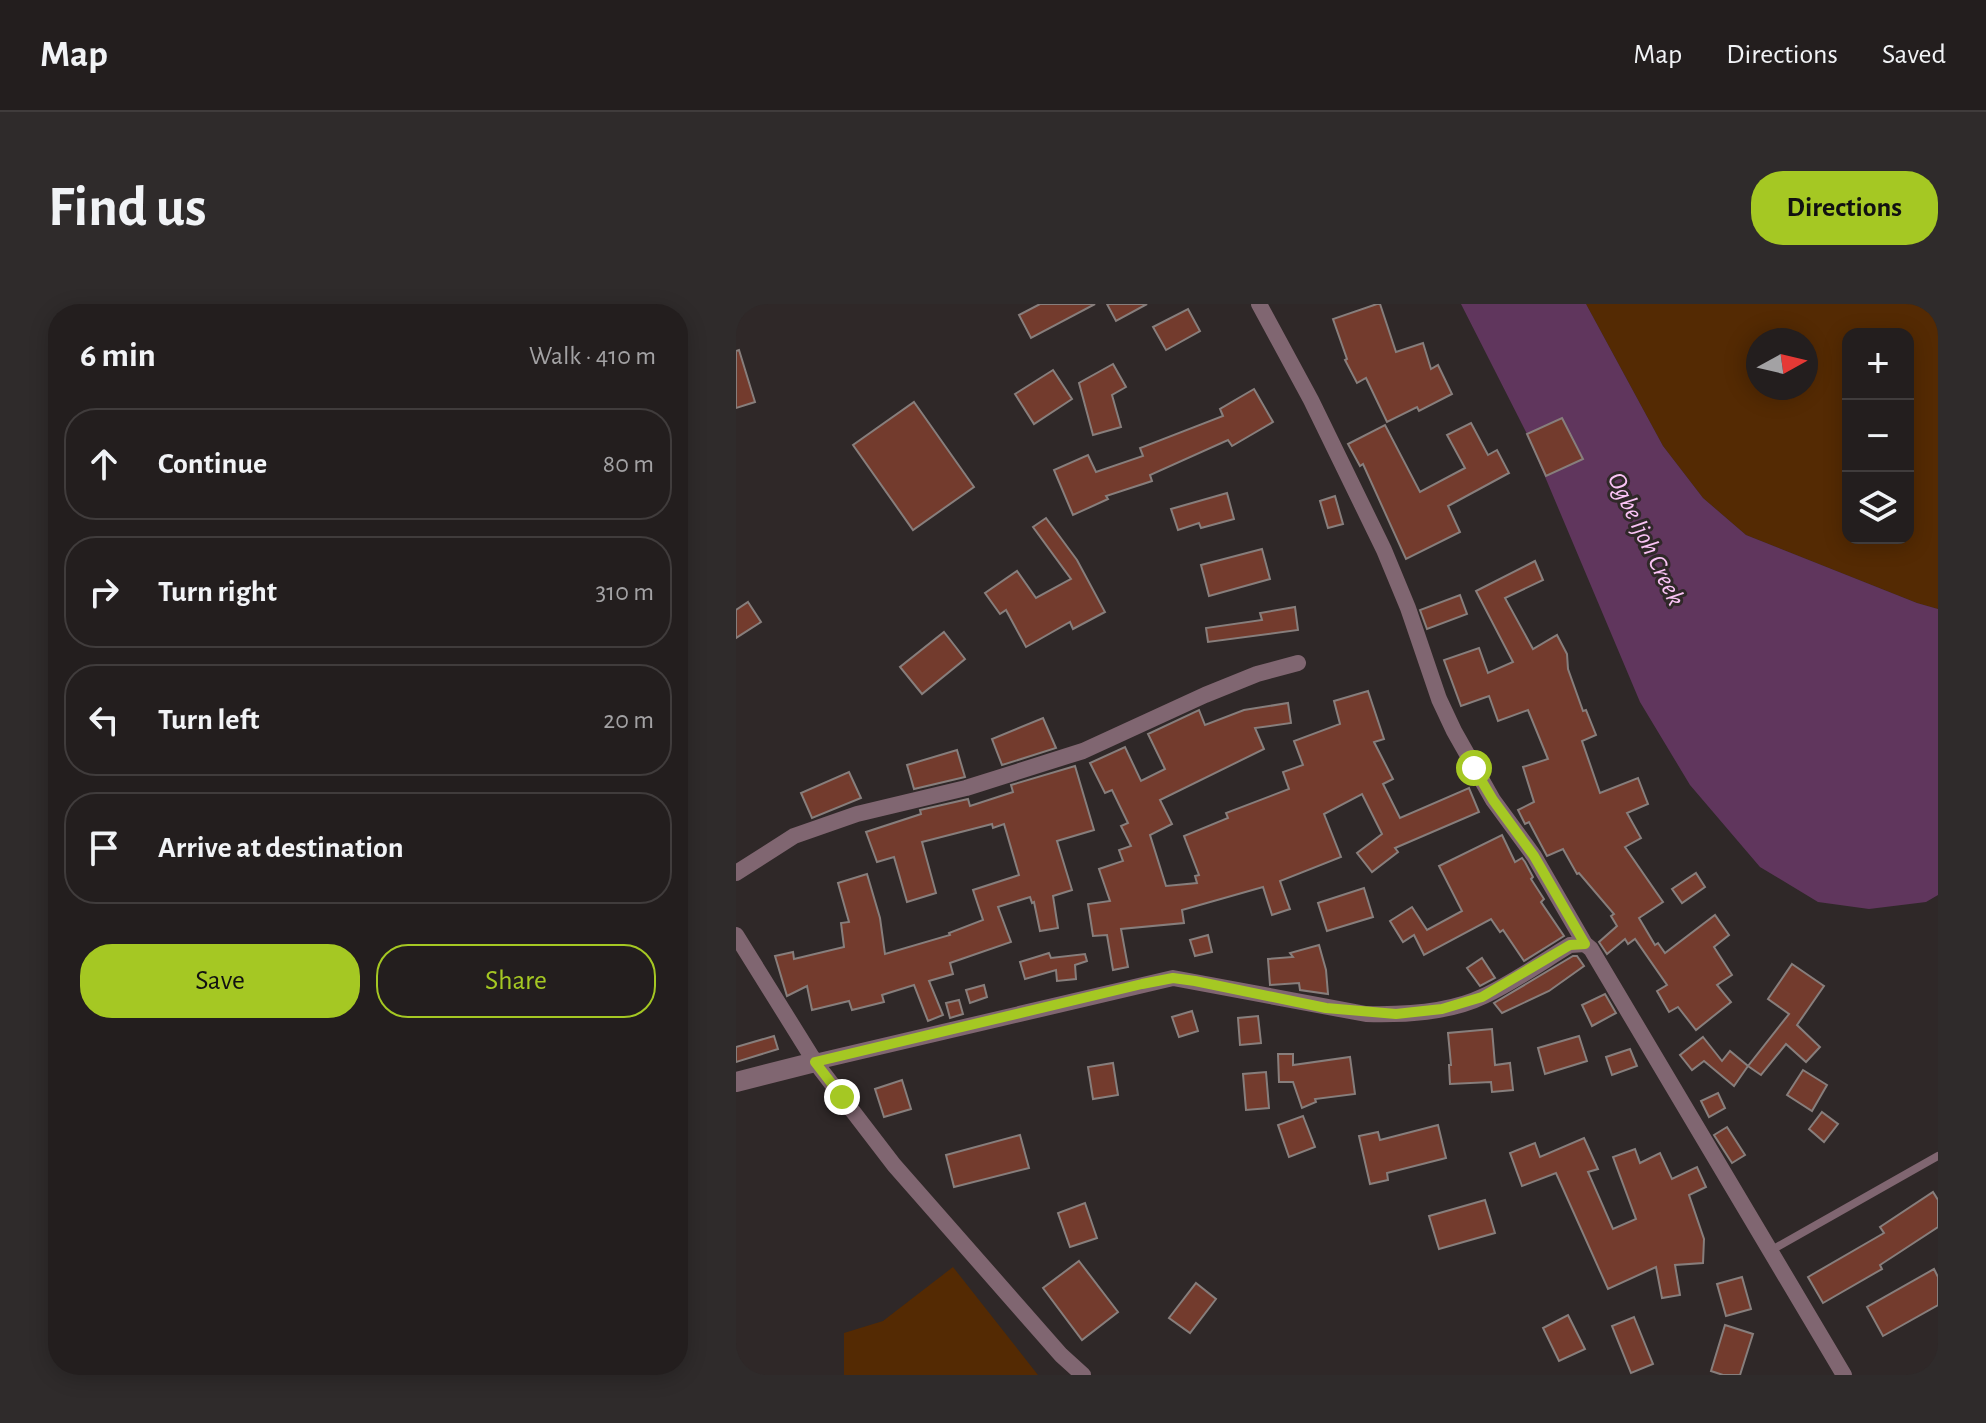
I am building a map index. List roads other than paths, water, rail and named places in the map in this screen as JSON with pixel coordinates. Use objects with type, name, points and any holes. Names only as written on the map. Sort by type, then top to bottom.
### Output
[{"type":"street","points":[[1259,304],[1311,400],[1384,550],[1408,608],[1439,699],[1454,731],[1493,800],[1534,856],[1585,944],[1591,949],[1844,1375]]},
{"type":"street","points":[[736,873],[794,836],[857,814],[966,788],[1083,751],[1205,695],[1257,674],[1298,663]]},
{"type":"street","points":[[736,935],[815,1062],[913,1188],[1061,1355],[1083,1375]]},
{"type":"street","points":[[736,1082],[1173,978],[1366,1014],[1442,1009],[1482,997],[1570,945],[1585,944]]},
{"type":"lane","points":[[1770,1251],[1938,1156]]},
{"type":"water","name":"Ogbe Ijoh Creek","points":[[1461,304],[1586,304],[1663,446],[1703,498],[1746,535],[1938,609],[1938,895],[1926,902],[1869,909],[1818,902],[1760,867],[1690,785],[1640,702],[1527,434]]}]
